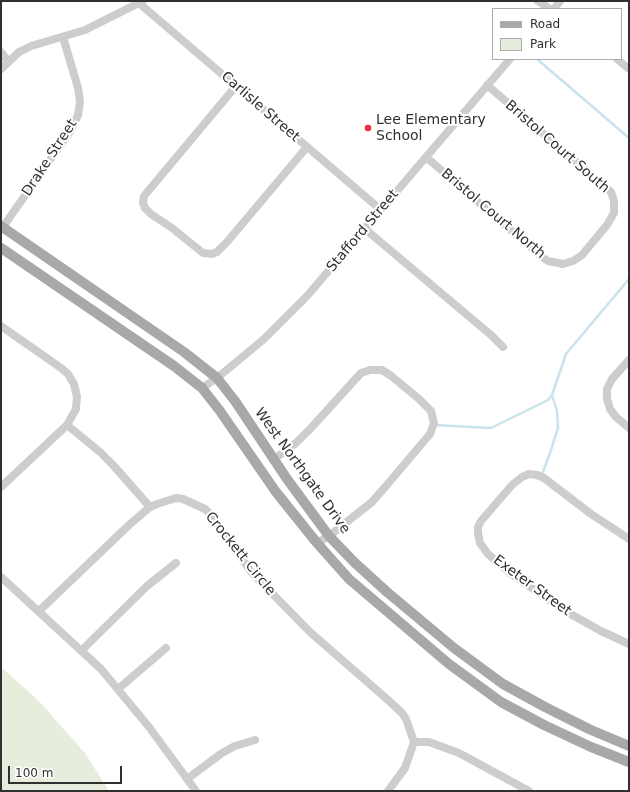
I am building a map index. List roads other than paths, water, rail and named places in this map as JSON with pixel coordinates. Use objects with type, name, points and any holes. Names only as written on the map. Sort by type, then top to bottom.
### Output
[{"type":"main road","name":"West Northgate Drive","points":[[2,227],[184,352],[217,378],[273,460],[329,536],[386,592],[454,648],[503,684],[545,708],[629,746]]},
{"type":"main road","points":[[1,248],[174,366],[202,388],[220,411],[276,492],[317,544],[349,579],[449,664],[501,702],[544,725],[591,747],[629,762]]},
{"type":"street","points":[[538,1],[548,8]]},
{"type":"street","points":[[1,68],[19,52],[31,46],[97,25],[142,2]]},
{"type":"street","name":"Carlisle Street","points":[[142,2],[236,86],[381,210]]},
{"type":"street","name":"Drake Street","points":[[2,227],[71,130],[78,115],[80,102],[78,88],[63,37]]},
{"type":"street","points":[[1,52],[8,61]]},
{"type":"street","name":"Stafford Street","points":[[202,388],[217,378],[264,339],[292,312],[326,275],[486,85],[509,60]]},
{"type":"street","points":[[618,60],[629,69]]},
{"type":"street","name":"Bristol Court South","points":[[486,85],[611,192],[615,207],[611,219],[582,255],[573,261],[563,264]]},
{"type":"street","points":[[236,86],[144,196],[143,203],[145,208],[203,253],[212,254],[227,242],[307,147]]},
{"type":"street","name":"Bristol Court North","points":[[426,157],[542,257],[548,261],[563,264]]},
{"type":"street","points":[[365,229],[485,330],[503,347]]},
{"type":"street","points":[[1,326],[68,374],[74,384],[77,397],[76,409],[68,425],[1,487]]},
{"type":"street","points":[[629,360],[612,379],[607,389],[607,399],[610,409],[616,417],[629,428]]},
{"type":"street","points":[[273,460],[296,443],[361,373],[376,369],[382,370],[408,389],[431,411],[434,423],[430,434],[372,502],[317,544]]},
{"type":"street","points":[[68,425],[113,465],[150,508]]},
{"type":"street","name":"Exeter Street","points":[[629,539],[591,514],[544,478],[529,474],[512,485],[478,527],[478,538],[483,547],[488,554],[510,573],[566,612],[629,644]]},
{"type":"street","name":"Crockett Circle","points":[[39,611],[129,525],[150,508],[157,504],[176,498],[183,500],[205,509],[252,573],[310,632],[402,713],[406,719],[414,742]]},
{"type":"street","points":[[82,650],[147,586],[176,562]]},
{"type":"street","points":[[1,577],[101,669],[149,727],[196,791]]},
{"type":"street","points":[[118,689],[166,648]]},
{"type":"street","points":[[188,779],[222,753],[235,746],[255,740]]},
{"type":"street","points":[[388,791],[405,768],[414,742],[429,742],[459,753],[529,791]]},
{"type":"waterway","points":[[538,60],[629,138]]},
{"type":"waterway","points":[[434,425],[491,428],[548,400],[552,395],[566,354],[629,279]]},
{"type":"waterway","points":[[542,474],[558,428],[557,411],[552,395]]},
{"type":"place","name":"Lee Elementary School","points":[[368,128]]}]
